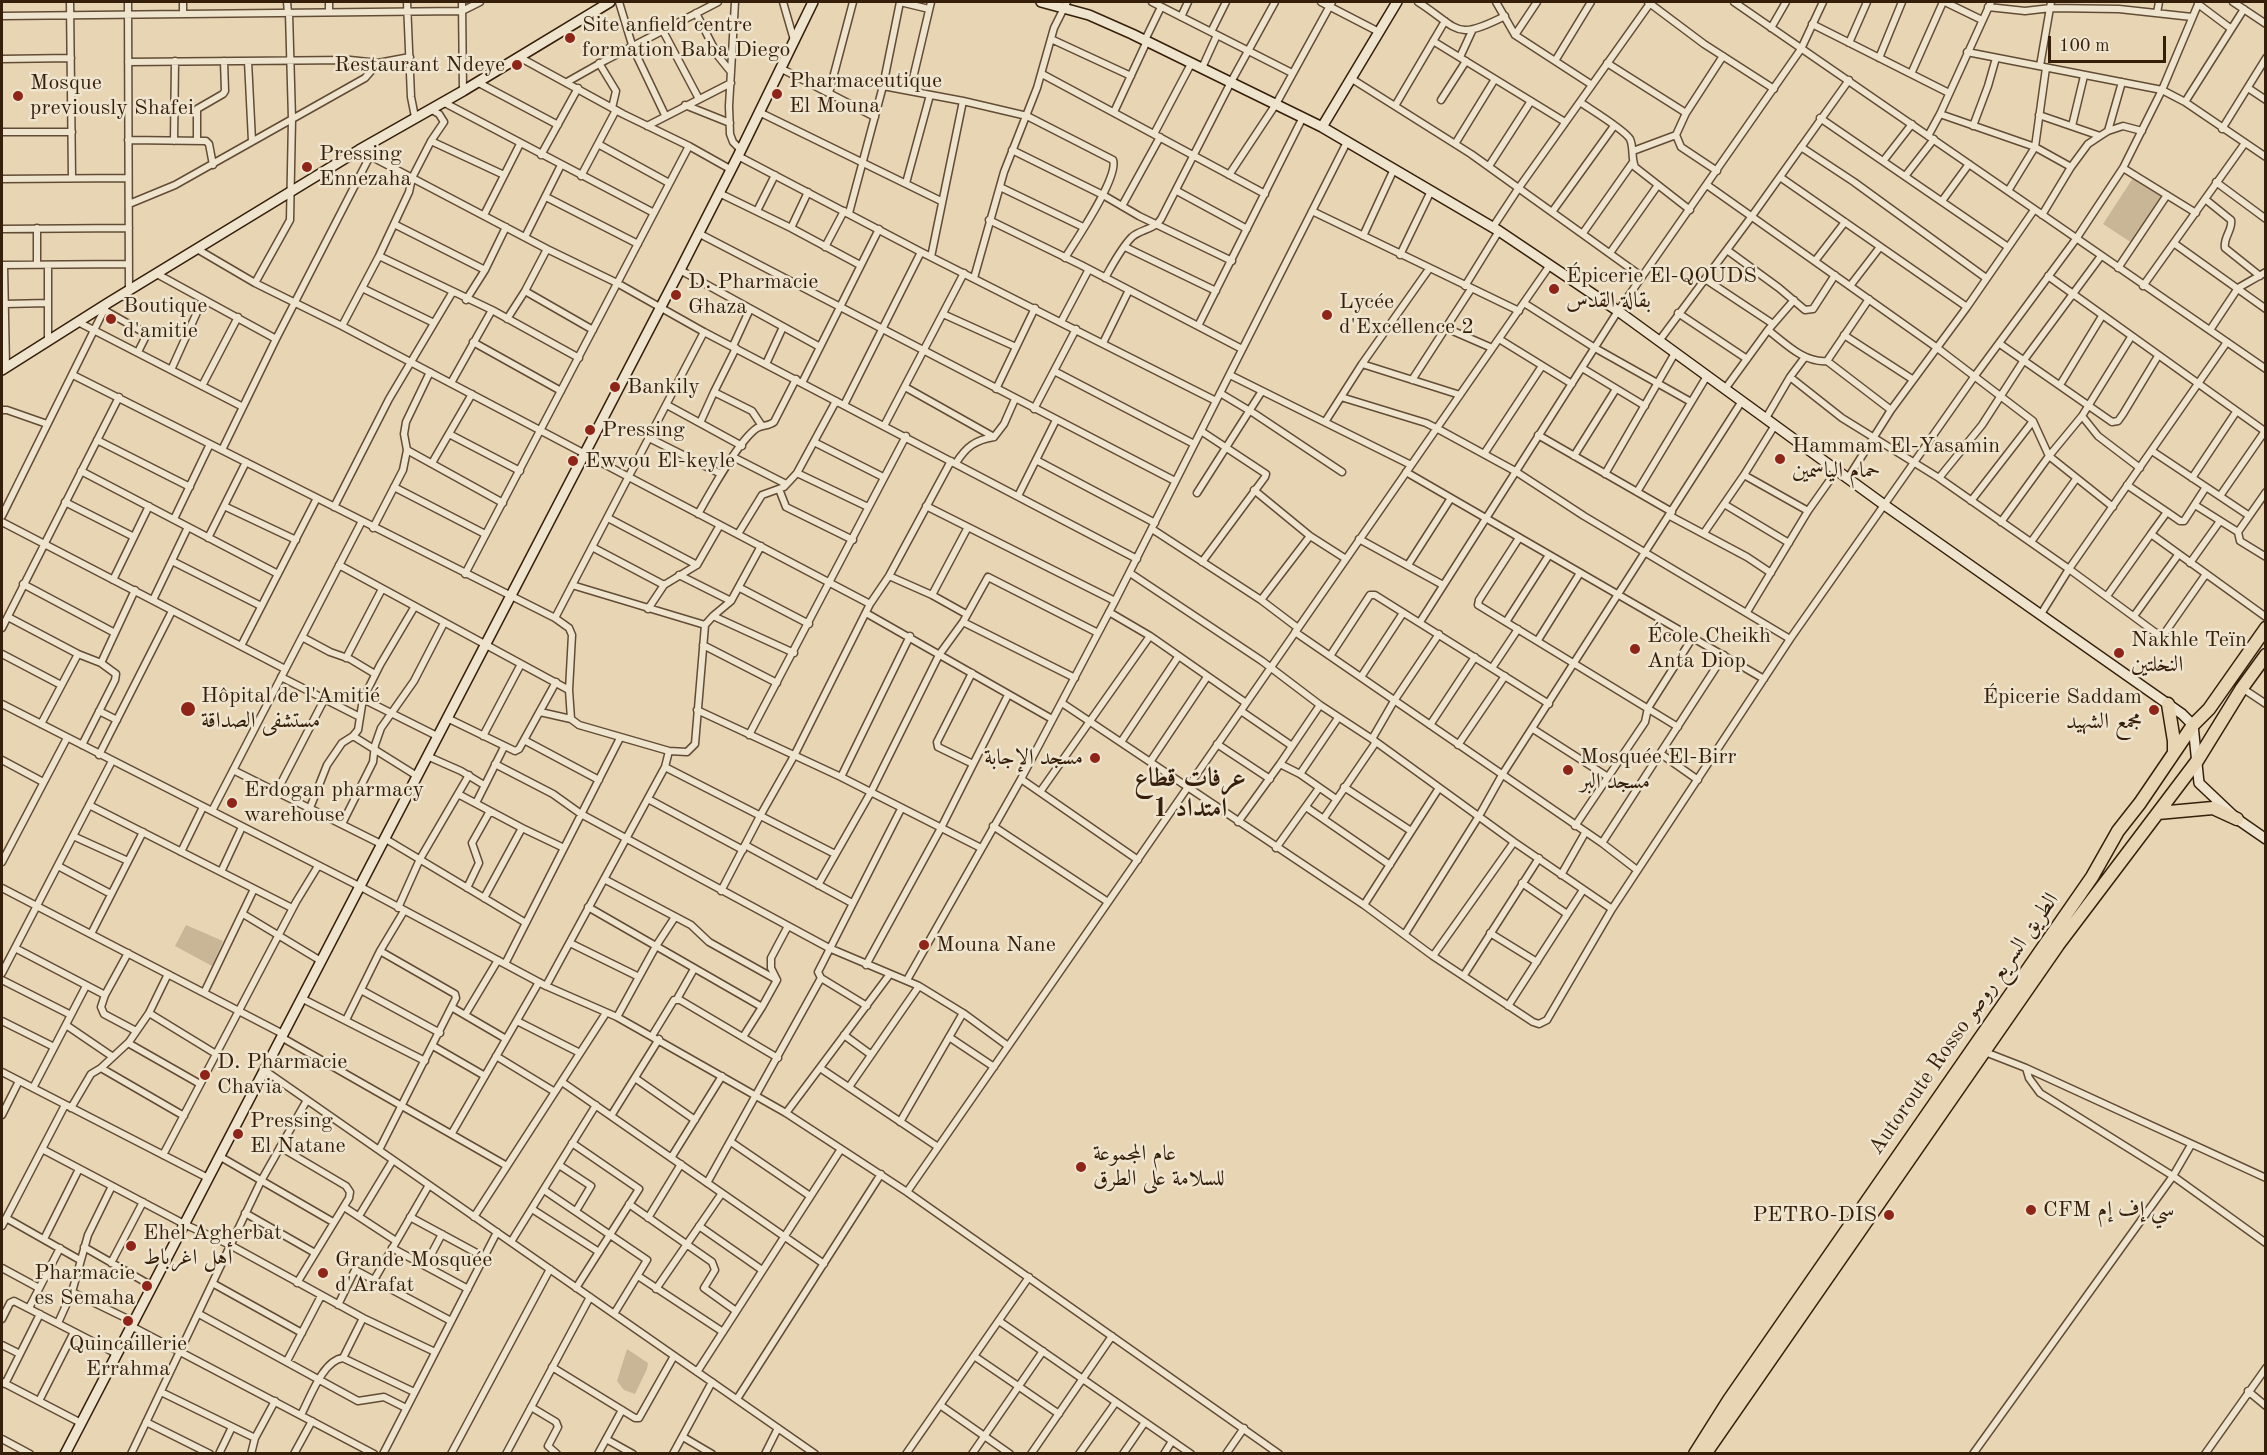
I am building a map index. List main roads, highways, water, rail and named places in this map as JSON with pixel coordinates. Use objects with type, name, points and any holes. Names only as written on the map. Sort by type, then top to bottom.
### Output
[{"type":"highway","name":"Autoroute Rosso الطريق السريع روصو","points":[[1701,1452],[1729,1400],[2092,877],[2118,831],[2193,725],[2209,709],[2265,627]]},
{"type":"highway","name":"Autoroute Rosso الطريق السريع روصو","points":[[1701,1452],[1985,1052],[2058,945],[2197,761],[2265,655]]},
{"type":"highway","points":[[2168,704],[2174,754]]},
{"type":"highway","points":[[2158,813],[2213,808],[2237,819]]},
{"type":"place","name":"Site anfield centre formation Baba Diego","points":[[570,38]]},
{"type":"place","name":"Restaurant Ndeye","points":[[517,65]]},
{"type":"place","name":"Pharmaceutique El Mouna","points":[[777,94]]},
{"type":"place","name":"Mosque previously Shafei","points":[[18,96]]},
{"type":"place","name":"Pressing Ennezaha","points":[[307,167]]},
{"type":"place","name":"Épicerie El-QOUDS بقالة القدس","points":[[1554,289]]},
{"type":"place","name":"D. Pharmacie Ghaza","points":[[676,295]]},
{"type":"place","name":"Lycée d'Excellence 2","points":[[1327,315]]},
{"type":"place","name":"Boutique d'amitie","points":[[111,319]]},
{"type":"place","name":"Bankily","points":[[615,387]]},
{"type":"place","name":"Pressing","points":[[590,430]]},
{"type":"place","name":"Hammam El-Yasamin حمام الياسمين","points":[[1780,459]]},
{"type":"place","name":"Ewvou El-keyle","points":[[573,461]]},
{"type":"place","name":"École Cheikh Anta Diop","points":[[1635,649]]},
{"type":"place","name":"Nakhle Teïn النخلتين","points":[[2119,653]]},
{"type":"place","name":"Hôpital de l'Amitié مستشفى الصداقة","points":[[188,709]]},
{"type":"place","name":"Épicerie Saddam مجمع الشهيد","points":[[2154,710]]},
{"type":"place","name":"مسجد الإجابة","points":[[1095,758]]},
{"type":"place","name":"Mosquée El-Birr مسجد البر","points":[[1568,770]]},
{"type":"place","name":"Erdogan pharmacy warehouse","points":[[232,803]]},
{"type":"place","name":"Mouna Nane","points":[[924,945]]},
{"type":"place","name":"D. Pharmacie Chavia","points":[[205,1075]]},
{"type":"place","name":"Pressing El Natane","points":[[238,1134]]},
{"type":"place","name":"عام المجموعة للسلامة على الطرق","points":[[1081,1167]]},
{"type":"place","name":"CFM سي إف إم","points":[[2031,1210]]},
{"type":"place","name":"PETRO-DIS","points":[[1889,1215]]},
{"type":"place","name":"Ehel Agherbat أهل اغرباط","points":[[131,1246]]},
{"type":"place","name":"Grande Mosquée d'Arafat","points":[[323,1273]]},
{"type":"place","name":"Pharmacie es Semaha","points":[[147,1286]]},
{"type":"place","name":"Quincaillerie Errahma","points":[[128,1321]]},
{"type":"district","name":"عرفات قطاع 1 امتداد","points":[[1190,794]]}]
